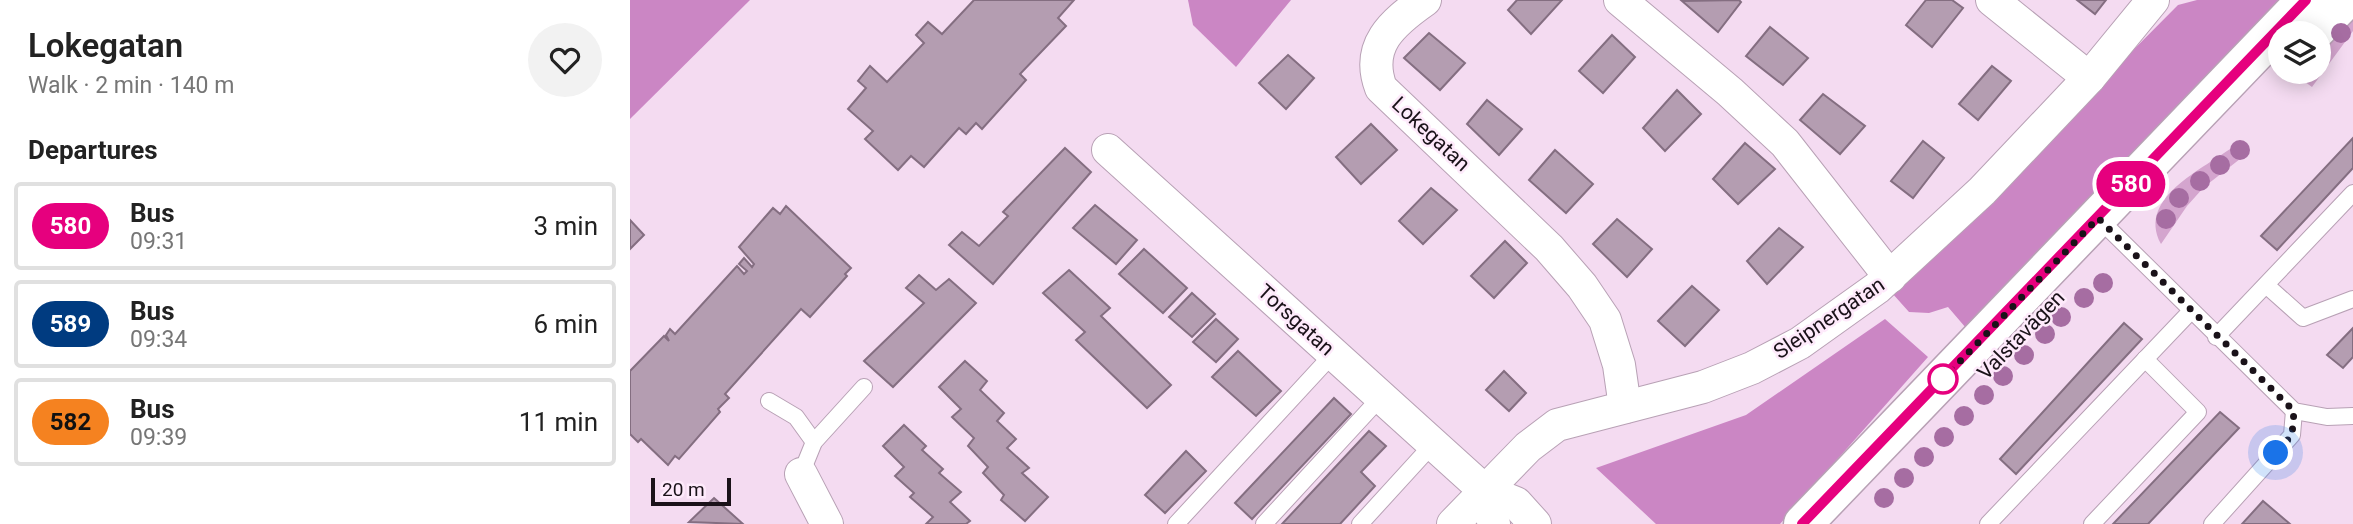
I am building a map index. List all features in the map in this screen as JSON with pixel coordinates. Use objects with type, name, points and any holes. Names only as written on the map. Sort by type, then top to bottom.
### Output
[{"type":"street","name":"Lokegatan","points":[[1424,0],[1391,29],[1378,46],[1375,71],[1381,88],[1549,248],[1582,286],[1605,320],[1619,365],[1625,407]]},
{"type":"street","points":[[1620,0],[1785,143],[1890,277]]},
{"type":"street","points":[[1992,0],[2089,78]]},
{"type":"street","name":"Sleipnergatan","points":[[1453,524],[1528,447],[1558,425],[1703,387],[1752,368],[1800,342],[1890,277],[1982,191],[2089,78],[2153,0]]},
{"type":"street","name":"Valstavägen","points":[[1839,524],[2107,227],[2306,0]]},
{"type":"street","points":[[2324,21],[2345,0]]},
{"type":"street","name":"Valstavägen","points":[[1802,524],[2107,227],[2268,77]]},
{"type":"street","name":"Torsgatan","points":[[1108,150],[1484,490],[1517,503],[1535,524]]},
{"type":"street","points":[[801,474],[827,524]]},
{"type":"street","points":[[1484,490],[1494,524]]},
{"type":"lane","points":[[2216,337],[2353,193]]},
{"type":"lane","points":[[2107,227],[2190,312],[2294,411],[2327,417],[2353,416]]},
{"type":"lane","points":[[2266,285],[2304,318],[2353,299]]},
{"type":"lane","points":[[1987,524],[2190,312]]},
{"type":"lane","points":[[1176,524],[1334,354]]},
{"type":"lane","points":[[2092,524],[2198,412],[2145,359]]},
{"type":"lane","points":[[801,474],[814,442],[864,387]]},
{"type":"lane","points":[[1264,524],[1381,397]]},
{"type":"lane","points":[[769,401],[796,417],[814,442]]},
{"type":"lane","points":[[2212,524],[2292,435],[2294,411]]},
{"type":"lane","points":[[1360,524],[1433,444]]},
{"type":"shaded area","points":[[630,0],[750,0],[630,119]]},
{"type":"shaded area","points":[[1188,0],[1291,0],[1236,67],[1193,25]]},
{"type":"shaded area","points":[[2197,0],[2283,0],[1966,328],[1948,307],[1929,313],[1909,312],[1892,293],[2178,5]]},
{"type":"shaded area","points":[[2353,8],[2353,31],[2331,61],[2331,35]]},
{"type":"shaded area","points":[[2239,142],[2249,152],[2204,187],[2187,206],[2161,244],[2156,227],[2158,211],[2167,197],[2179,184]]},
{"type":"shaded area","points":[[1885,319],[1928,357],[1780,524],[1656,524],[1596,468],[1746,415]]},
{"type":"building","points":[[974,0],[1074,0],[1058,18],[1066,26],[1020,74],[1026,80],[982,129],[976,123],[966,134],[959,128],[924,167],[911,156],[898,170],[865,139],[873,131],[848,109],[866,88],[858,81],[870,66],[887,82],[924,43],[916,35],[928,22],[942,34]]},
{"type":"building","points":[[1517,0],[1562,0],[1531,34],[1508,10]]},
{"type":"building","points":[[1926,0],[1952,0],[1963,8],[1932,47],[1906,25]]},
{"type":"building","points":[[2077,0],[2106,0],[2095,14]]},
{"type":"building","points":[[1682,1],[1741,2],[1718,32]]},
{"type":"building","points":[[1770,27],[1808,58],[1783,85],[1746,56]]},
{"type":"building","points":[[1429,33],[1465,63],[1440,90],[1404,58]]},
{"type":"building","points":[[1612,35],[1635,57],[1603,93],[1579,71]]},
{"type":"building","points":[[1288,55],[1314,78],[1286,109],[1259,83]]},
{"type":"building","points":[[1992,66],[2011,81],[1978,120],[1959,104]]},
{"type":"building","points":[[1677,90],[1701,114],[1665,151],[1643,128]]},
{"type":"building","points":[[1823,94],[1865,126],[1840,154],[1800,120]]},
{"type":"building","points":[[1487,100],[1522,129],[1499,155],[1467,124]]},
{"type":"building","points":[[1371,124],[1397,150],[1361,184],[1336,157]]},
{"type":"building","points":[[2353,138],[2353,168],[2277,250],[2261,236]]},
{"type":"building","points":[[1923,141],[1944,158],[1913,198],[1891,181]]},
{"type":"building","points":[[1745,143],[1775,169],[1738,204],[1713,179]]},
{"type":"building","points":[[1065,148],[1091,172],[993,284],[949,245],[962,232],[979,246],[1008,216],[1003,212]]},
{"type":"building","points":[[1555,150],[1593,184],[1566,213],[1529,180]]},
{"type":"building","points":[[1431,188],[1457,210],[1423,244],[1399,221]]},
{"type":"building","points":[[1095,205],[1137,240],[1116,264],[1073,228]]},
{"type":"building","points":[[786,206],[851,268],[810,317],[801,309],[725,394],[729,398],[718,409],[720,412],[679,459],[675,456],[668,465],[641,439],[638,442],[630,434],[630,371],[664,336],[669,341],[666,335],[670,329],[675,334],[737,266],[744,274],[747,271],[739,264],[744,258],[752,267],[754,264],[739,247],[773,208],[780,214]]},
{"type":"building","points":[[1617,219],[1652,249],[1627,277],[1593,244]]},
{"type":"building","points":[[630,220],[644,235],[630,249]]},
{"type":"building","points":[[1779,228],[1803,247],[1767,284],[1747,261]]},
{"type":"building","points":[[1505,241],[1527,263],[1494,298],[1471,276]]},
{"type":"building","points":[[1144,249],[1187,288],[1163,313],[1119,274]]},
{"type":"building","points":[[1069,270],[1110,308],[1101,316],[1171,385],[1147,408],[1076,340],[1085,332],[1043,293]]},
{"type":"building","points":[[919,275],[936,290],[949,279],[976,303],[893,387],[864,361],[924,303],[906,288]]},
{"type":"building","points":[[1692,286],[1719,310],[1685,346],[1658,321]]},
{"type":"building","points":[[1192,293],[1215,314],[1192,337],[1169,317]]},
{"type":"building","points":[[1216,319],[1238,339],[1216,362],[1193,342]]},
{"type":"building","points":[[2124,323],[2142,339],[2016,474],[2000,459]]},
{"type":"building","points":[[2353,328],[2353,357],[2343,368],[2327,355]]},
{"type":"building","points":[[1238,351],[1281,391],[1256,416],[1212,377]]},
{"type":"building","points":[[965,361],[987,381],[980,390],[1004,413],[997,421],[1016,439],[1007,448],[1029,468],[1022,473],[1048,497],[1025,521],[1001,500],[1004,495],[983,473],[988,467],[968,446],[974,438],[952,417],[961,409],[939,387]]},
{"type":"building","points":[[1504,371],[1526,393],[1509,411],[1486,390]]},
{"type":"building","points":[[1334,398],[1351,414],[1252,519],[1235,503]]},
{"type":"building","points":[[2220,412],[2239,428],[2148,524],[2113,524]]},
{"type":"building","points":[[904,425],[926,446],[922,450],[943,469],[939,473],[961,492],[950,502],[970,521],[966,524],[926,524],[933,517],[910,497],[914,493],[895,476],[904,467],[883,446]]},
{"type":"building","points":[[1369,431],[1386,446],[1361,472],[1375,486],[1340,524],[1282,524]]},
{"type":"building","points":[[1186,451],[1206,471],[1165,513],[1145,495]]},
{"type":"building","points":[[714,498],[743,524],[689,522]]},
{"type":"building","points":[[2263,501],[2290,524],[2242,524]]},
{"type":"bus line","name":"580","points":[[1802,524],[2306,0]]},
{"type":"route","points":[[1943,379],[2098,218],[2190,312],[2294,411],[2292,435],[2276,453]]}]
